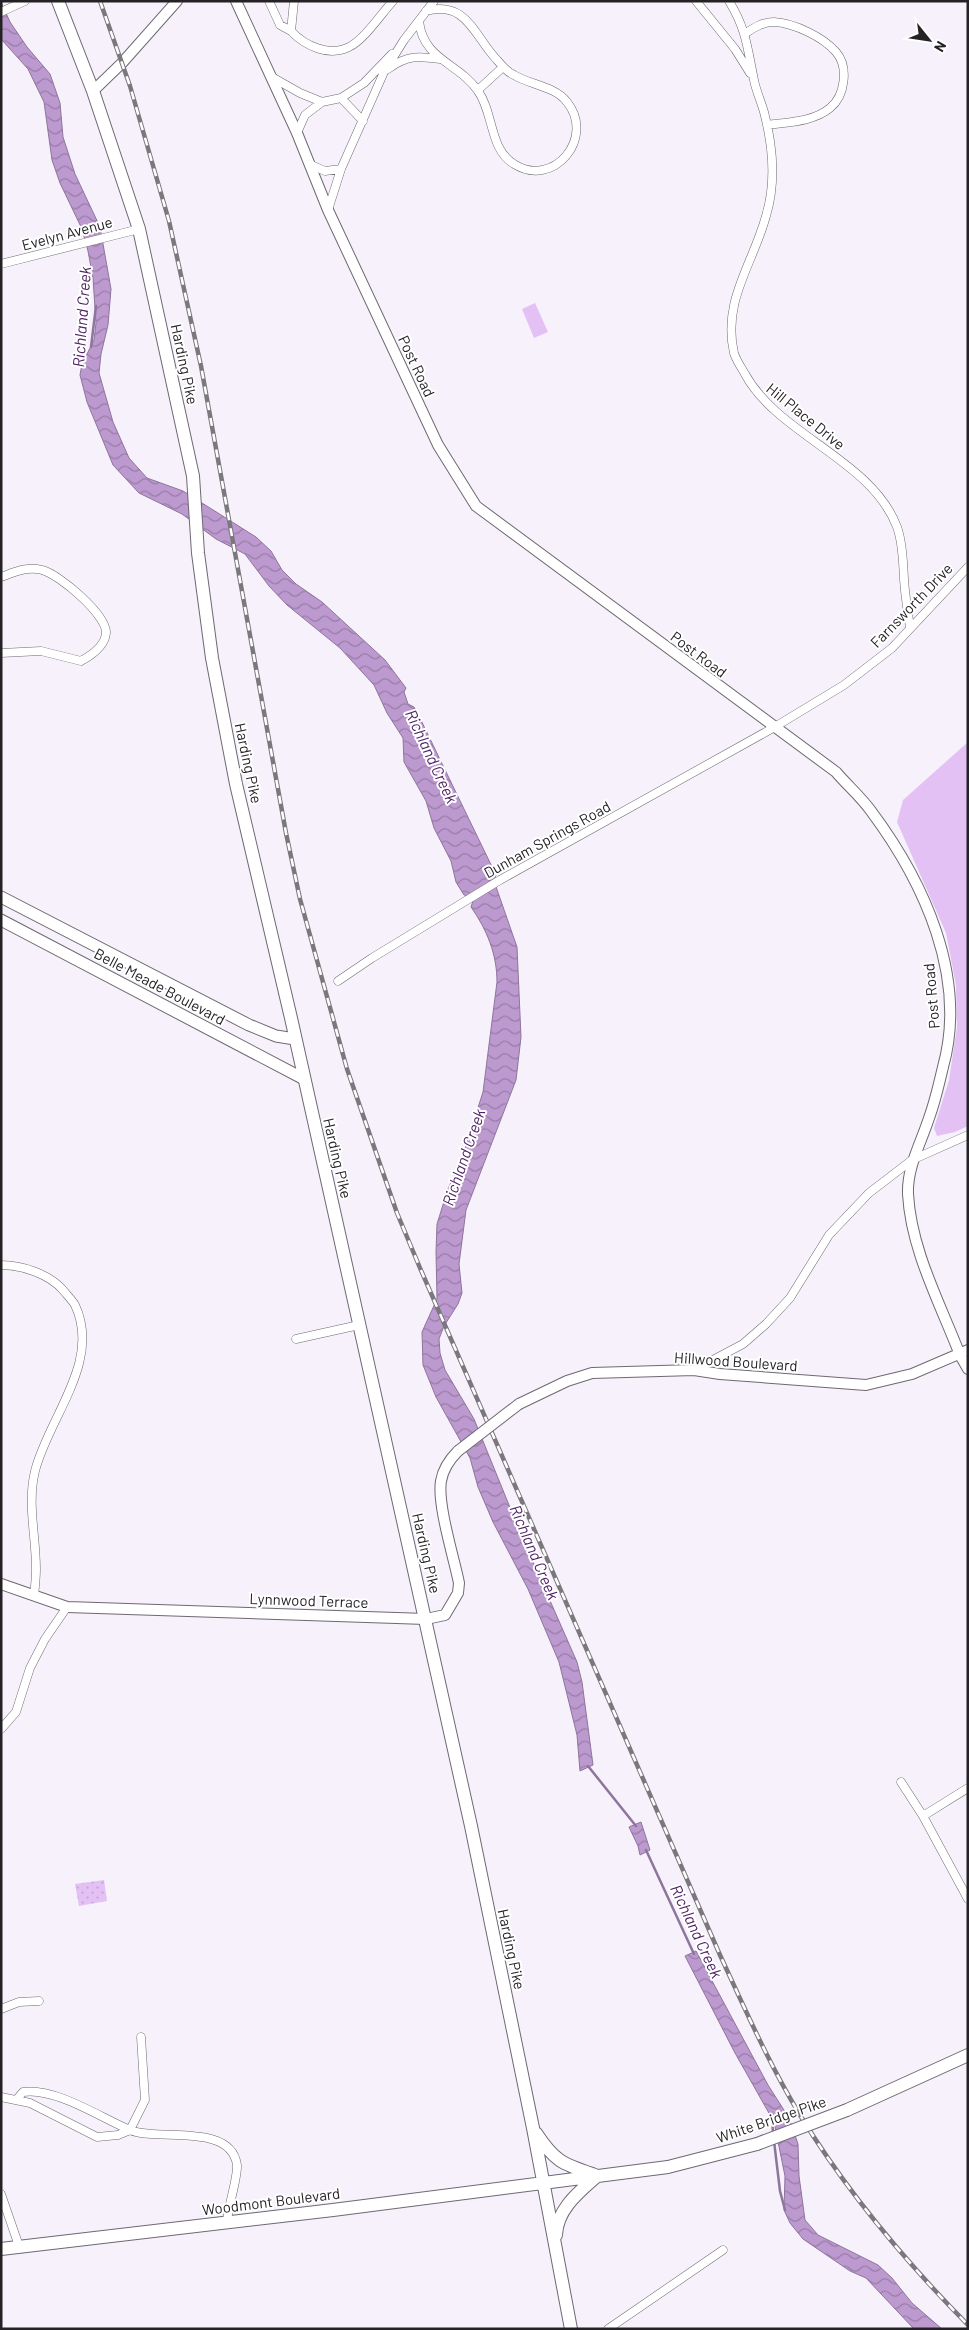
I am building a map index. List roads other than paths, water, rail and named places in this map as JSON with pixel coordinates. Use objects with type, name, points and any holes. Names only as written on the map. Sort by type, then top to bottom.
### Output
[{"type":"main road","name":"Harding Pike","points":[[58,1],[93,91],[139,229],[193,476],[198,553],[212,658],[236,784],[426,1619],[533,2128],[571,2329]]},
{"type":"main road","name":"Belle Meade Boulevard","points":[[1,897],[249,1025],[276,1036],[295,1038]]},
{"type":"main road","points":[[25,932],[34,914]]},
{"type":"main road","name":"Belle Meade Boulevard","points":[[1,920],[304,1079]]},
{"type":"main road","points":[[123,983],[134,965]]},
{"type":"main road","points":[[191,1019],[201,1001]]},
{"type":"main road","name":"White Bridge Pike","points":[[544,2183],[668,2167],[757,2144],[848,2110],[968,2055]]},
{"type":"main road","points":[[533,2128],[557,2160],[597,2176],[565,2207],[558,2224],[556,2247]]},
{"type":"main road","name":"Woodmont Boulevard","points":[[1,2248],[544,2183]]},
{"type":"street","points":[[1,12],[25,1]]},
{"type":"street","points":[[93,91],[122,63],[177,1]]},
{"type":"street","name":"Post Road","points":[[236,1],[297,133],[328,210],[438,445],[476,506],[773,728],[836,772],[871,810],[905,860],[937,930],[947,979],[951,1023],[944,1064],[929,1118],[912,1160],[908,1192],[911,1221],[921,1257],[964,1353],[968,1369]]},
{"type":"street","points":[[269,1],[280,24],[300,40],[324,50],[349,47],[362,36],[393,1]]},
{"type":"street","points":[[291,31],[294,1]]},
{"type":"street","points":[[297,133],[305,115],[322,102],[341,98],[364,83],[404,40],[434,1]]},
{"type":"street","name":"Hill Place Drive","points":[[696,1],[736,49],[754,82]]},
{"type":"street","name":"Hill Place Drive","points":[[729,1],[746,33],[754,82],[767,125],[771,145],[772,192],[756,248],[737,293],[730,324],[735,355],[754,391],[780,415],[813,439],[867,484],[884,502],[898,527],[910,628]]},
{"type":"street","points":[[419,21],[420,35],[440,59],[478,90],[484,101],[500,150],[514,164],[526,169],[542,170],[549,169],[565,159],[575,141],[577,132],[577,122],[571,106],[560,95],[514,76],[503,67],[471,26],[452,6],[426,11]]},
{"type":"street","points":[[746,33],[765,23],[775,22],[791,26],[823,41],[836,52],[842,65],[843,86],[838,98],[830,108],[813,117],[767,125]]},
{"type":"street","points":[[328,210],[341,169],[384,72],[404,40]]},
{"type":"street","points":[[384,72],[401,60],[419,56],[440,59]]},
{"type":"street","points":[[478,90],[503,67]]},
{"type":"street","points":[[270,76],[300,94],[322,102]]},
{"type":"street","points":[[341,98],[363,121]]},
{"type":"street","points":[[309,164],[325,171],[341,169]]},
{"type":"street","name":"Evelyn Avenue","points":[[1,264],[139,229]]},
{"type":"street","name":"Farnsworth Drive","points":[[773,728],[843,686],[892,648],[968,567]]},
{"type":"street","points":[[1,577],[28,568],[52,573],[75,590],[104,624],[106,632],[104,642],[82,661],[41,651],[1,653]]},
{"type":"street","name":"Dunham Springs Road","points":[[338,981],[372,958],[500,880],[773,728]]},
{"type":"street","points":[[694,1370],[744,1344],[766,1324],[790,1298],[829,1235],[869,1193],[912,1160],[968,1135]]},
{"type":"street","points":[[1,1265],[12,1265],[35,1272],[57,1284],[75,1305],[83,1346],[78,1370],[44,1442],[33,1480],[30,1499],[36,1570],[34,1596]]},
{"type":"street","points":[[296,1339],[359,1325]]},
{"type":"street","name":"Hillwood Boulevard","points":[[458,1451],[519,1404],[566,1381],[592,1373],[694,1370],[720,1374],[866,1385],[912,1374],[964,1353]]},
{"type":"street","name":"Lynnwood Terrace","points":[[1,1584],[67,1607],[426,1619],[445,1615],[458,1593],[459,1584],[441,1500],[441,1488],[445,1468],[458,1451]]},
{"type":"street","points":[[1,1729],[16,1712],[30,1668],[45,1638],[67,1607]]},
{"type":"street","points":[[900,1782],[924,1816],[968,1899]]},
{"type":"street","points":[[924,1816],[968,1788]]},
{"type":"street","points":[[1,2009],[19,2002],[40,2001]]},
{"type":"street","points":[[1,2097],[16,2099],[36,2106],[92,2136],[118,2136],[130,2130],[145,2100],[141,2037]]},
{"type":"street","points":[[16,2099],[23,2092],[48,2094],[130,2130],[144,2134],[199,2136],[226,2145],[233,2154],[237,2168],[229,2202],[227,2222]]},
{"type":"street","points":[[1,2194],[19,2246]]},
{"type":"street","points":[[608,2329],[722,2250]]},
{"type":"water","points":[[1,2],[10,22],[27,47],[50,74],[60,103],[63,137],[75,174],[100,227],[111,289],[108,325],[101,354],[99,373],[113,422],[129,458],[147,478],[183,491],[256,537],[271,551],[282,570],[296,584],[322,602],[385,660],[406,688],[404,692],[408,704],[414,707],[417,712],[496,875],[494,881],[517,947],[521,1037],[516,1080],[466,1210],[459,1264],[462,1293],[439,1339],[440,1353],[445,1370],[474,1419],[522,1537],[577,1662],[582,1682],[593,1765],[580,1771],[577,1735],[559,1662],[528,1589],[493,1522],[478,1487],[470,1458],[436,1397],[423,1365],[422,1332],[437,1299],[437,1224],[448,1189],[461,1161],[483,1092],[497,982],[493,952],[482,924],[471,907],[473,901],[470,896],[464,895],[456,882],[451,861],[434,828],[426,801],[404,762],[403,738],[387,713],[374,685],[340,648],[287,605],[269,586],[245,554],[216,539],[182,514],[139,493],[113,465],[87,402],[80,375],[82,364],[94,340],[96,323],[93,278],[88,251],[82,229],[60,183],[52,160],[44,102],[28,69],[1,39]]},
{"type":"water","points":[[641,1822],[650,1850],[640,1855],[629,1827]]},
{"type":"water","points":[[696,1951],[768,2085],[789,2118],[798,2144],[799,2176],[805,2220],[818,2235],[878,2265],[892,2278],[912,2303],[942,2329],[914,2329],[866,2278],[850,2271],[803,2239],[790,2223],[784,2210],[785,2176],[774,2122],[735,2053],[685,1956]]},
{"type":"waterway","name":"Richland Creek","points":[[91,347],[96,306]]},
{"type":"waterway","name":"Richland Creek","points":[[588,1766],[636,1826]]},
{"type":"waterway","name":"Richland Creek","points":[[646,1850],[694,1954]]},
{"type":"waterway","name":"Richland Creek","points":[[772,2116],[773,2133]]},
{"type":"waterway","name":"Richland Creek","points":[[774,2141],[780,2191],[785,2210]]},
{"type":"railway","points":[[100,1],[130,86],[169,221],[201,366],[286,833],[300,899],[347,1069],[397,1213],[720,1955],[768,2056],[789,2096],[818,2144],[857,2198],[900,2251],[968,2325]]}]
